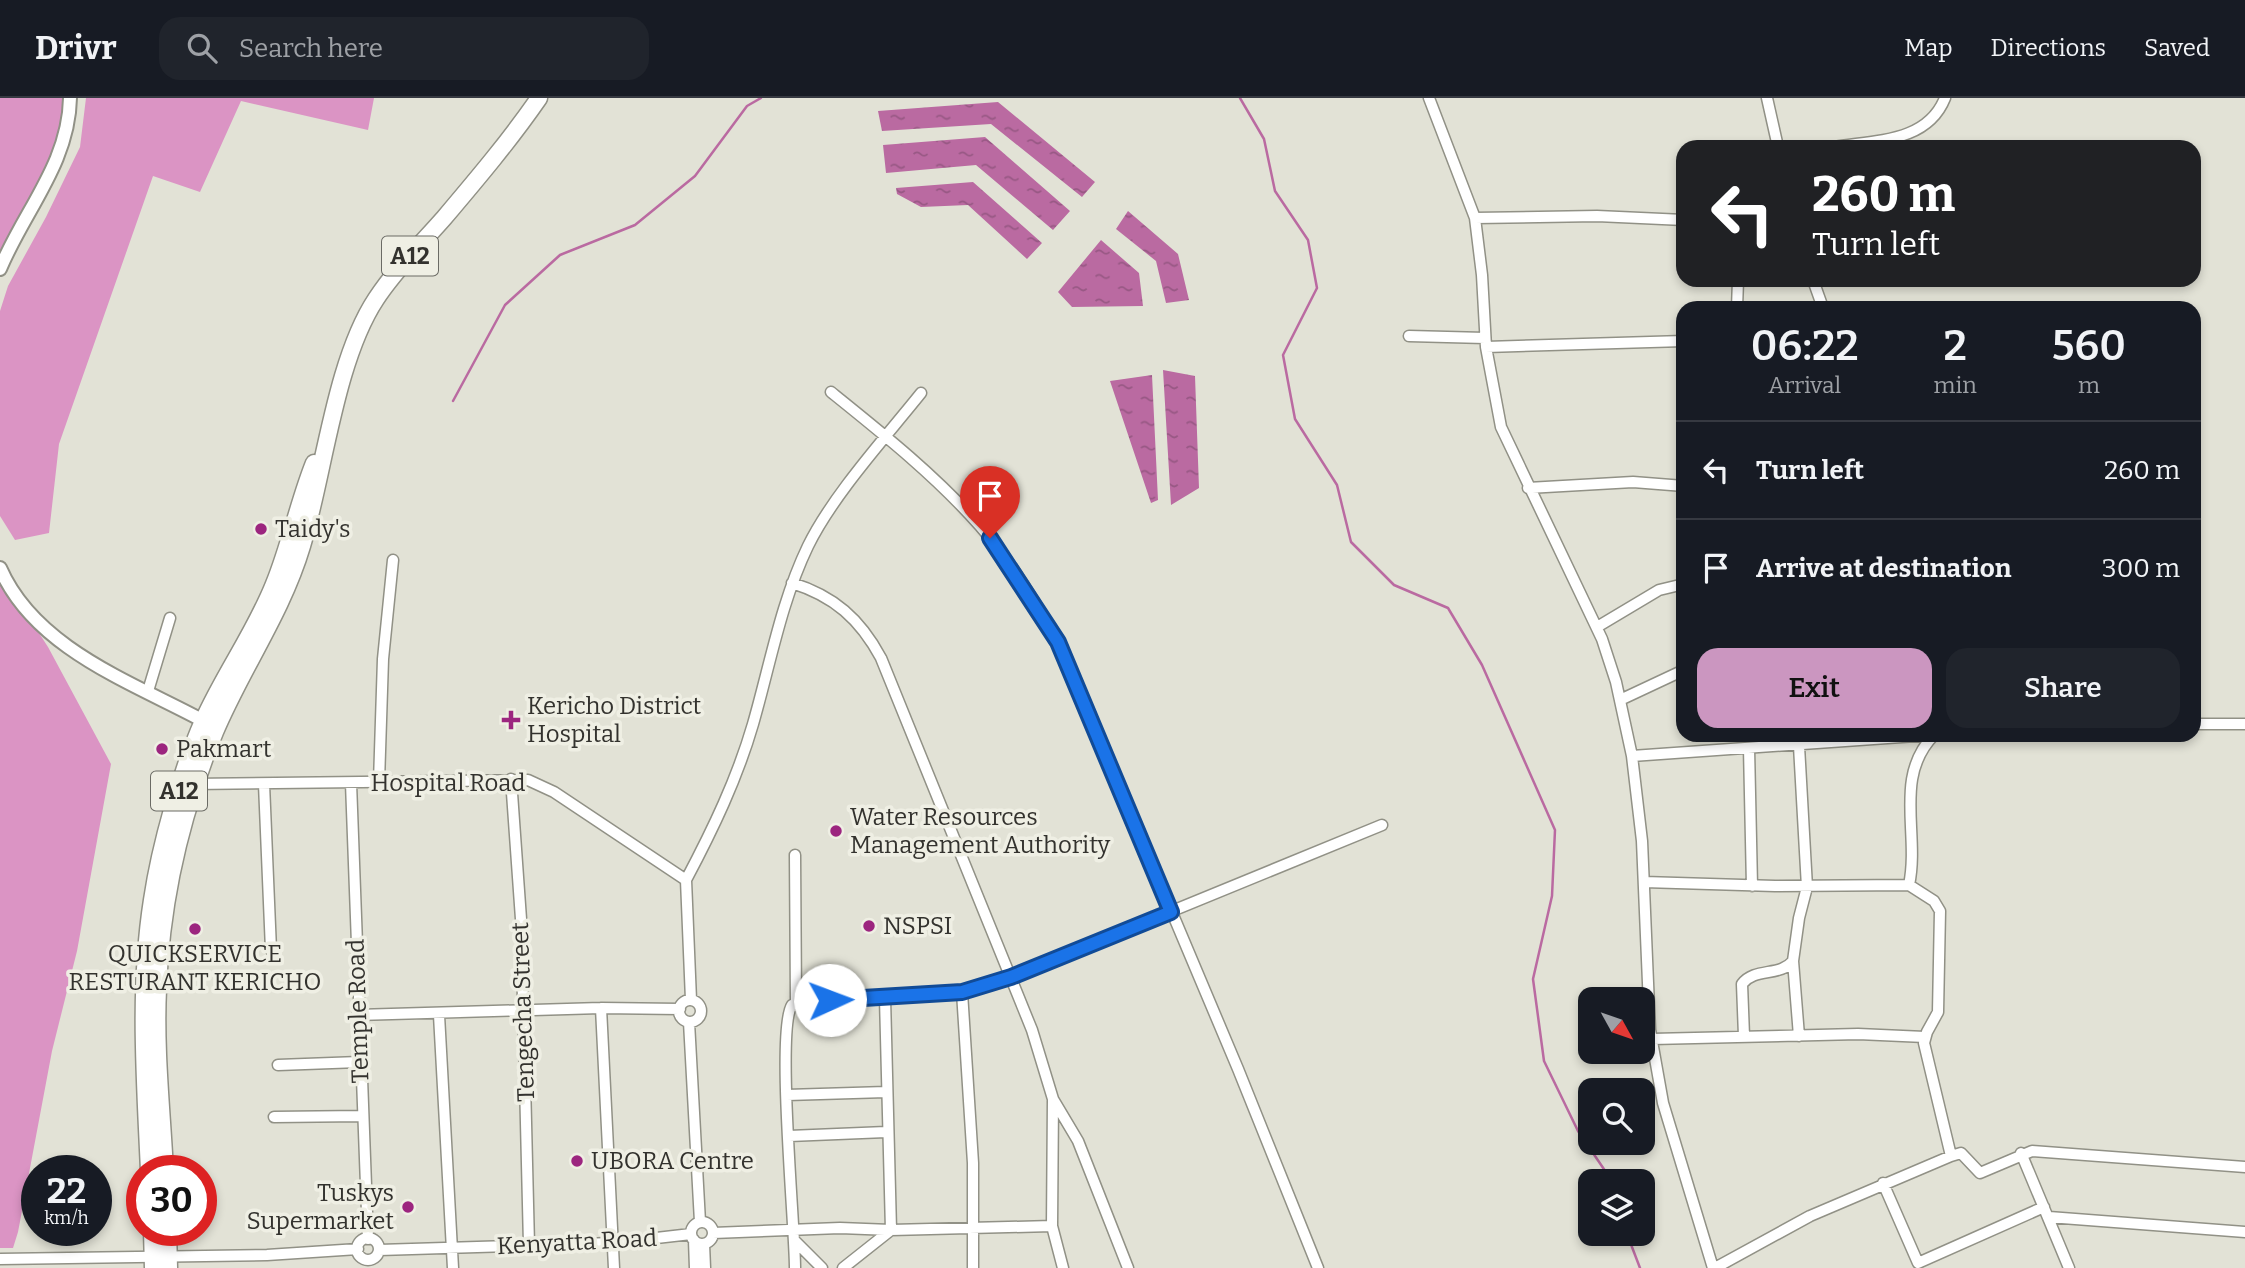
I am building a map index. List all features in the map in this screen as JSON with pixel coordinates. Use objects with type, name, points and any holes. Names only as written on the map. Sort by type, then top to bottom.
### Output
[{"type":"highway","name":"A12","points":[[149,1155],[146,943],[152,897],[188,783],[210,724],[285,594],[302,546],[354,348],[376,300],[470,187],[539,98]]},
{"type":"highway","name":"A12","points":[[164,1155],[157,991],[168,885],[188,783]]},
{"type":"highway","points":[[156,1246],[161,1263]]},
{"type":"street","points":[[0,269],[59,156],[66,133],[70,98]]},
{"type":"street","points":[[1429,98],[1475,218],[1486,343],[1501,427],[1597,627],[1620,700],[1632,756],[1644,882],[1649,987]]},
{"type":"street","points":[[1767,98],[1776,140]]},
{"type":"street","points":[[1870,140],[1913,132],[1936,117],[1945,98]]},
{"type":"street","points":[[1475,218],[1676,220]]},
{"type":"street","points":[[1409,336],[1486,343],[1676,341]]},
{"type":"street","points":[[831,392],[886,437],[979,525],[1038,607],[1058,642],[1238,1069],[1318,1268]]},
{"type":"street","points":[[691,1000],[686,880],[713,829],[741,762],[792,583],[809,544],[829,513],[921,393]]},
{"type":"street","points":[[1528,488],[1633,482],[1676,485]]},
{"type":"street","points":[[379,782],[383,659],[393,560]]},
{"type":"street","points":[[0,568],[14,593],[54,636],[74,651],[210,724]]},
{"type":"street","points":[[792,583],[832,599],[853,617],[872,640],[939,794],[1041,1056],[1053,1099],[1078,1140],[1128,1268]]},
{"type":"street","points":[[1597,627],[1659,590],[1676,586]]},
{"type":"street","points":[[148,691],[170,618]]},
{"type":"street","points":[[1620,700],[1676,674]]},
{"type":"street","points":[[2201,724],[2245,724]]},
{"type":"street","points":[[1632,756],[1799,746],[1813,742]]},
{"type":"street","points":[[1909,885],[1912,853],[1912,770],[1918,754],[1927,742]]},
{"type":"street","points":[[1799,746],[1807,887],[1793,961],[1799,1036]]},
{"type":"street","points":[[1749,748],[1752,886]]},
{"type":"street","name":"Tengecha Street","points":[[511,779],[521,919],[529,1245]]},
{"type":"street","name":"Hospital Road","points":[[188,783],[528,780],[554,792],[686,880]]},
{"type":"street","points":[[264,783],[271,950]]},
{"type":"street","name":"Temple Road","points":[[351,783],[357,1015],[368,1238]]},
{"type":"street","points":[[796,1003],[962,992],[1011,977],[1382,825]]},
{"type":"street","points":[[795,855],[796,1003],[788,1017],[788,1095],[796,1268]]},
{"type":"street","points":[[1644,882],[1807,887],[1909,885],[1934,901],[1940,912],[1938,1012],[1924,1037],[1951,1156]]},
{"type":"street","points":[[1744,1037],[1741,987],[1744,981],[1755,974],[1787,967],[1793,961]]},
{"type":"street","points":[[962,992],[973,1163],[973,1268]]},
{"type":"street","points":[[885,998],[886,1132],[891,1230]]},
{"type":"street","points":[[357,1015],[439,1015],[601,1008],[680,1009],[691,1000]]},
{"type":"street","points":[[689,1022],[697,1019],[701,1013],[698,1003],[691,1000]]},
{"type":"street","points":[[601,1008],[614,1268]]},
{"type":"street","points":[[680,1009],[683,1018],[689,1022]]},
{"type":"street","points":[[439,1015],[453,1268]]},
{"type":"street","points":[[689,1022],[700,1222]]},
{"type":"street","points":[[1656,1039],[1924,1037]]},
{"type":"street","points":[[278,1065],[359,1062]]},
{"type":"street","points":[[1656,1064],[1663,1103],[1714,1268],[1810,1216],[1961,1153],[1980,1173],[2021,1153],[2057,1152],[2245,1167]]},
{"type":"street","points":[[788,1095],[886,1092]]},
{"type":"street","points":[[1053,1099],[1052,1226],[1063,1268]]},
{"type":"street","points":[[274,1117],[362,1116]]},
{"type":"street","points":[[789,1136],[886,1132]]},
{"type":"street","points":[[2021,1153],[2069,1268]]},
{"type":"street","points":[[1884,1183],[1918,1262],[2044,1207]]},
{"type":"street","points":[[2049,1217],[2245,1232]]},
{"type":"street","points":[[695,1268],[693,1226],[700,1222],[711,1226],[713,1233],[711,1240],[704,1244]]},
{"type":"street","points":[[713,1233],[795,1229],[891,1230],[1052,1226]]},
{"type":"street","points":[[843,1268],[891,1230]]},
{"type":"street","points":[[692,1237],[704,1244]]},
{"type":"street","name":"Kenyatta Road","points":[[379,1250],[613,1243],[692,1237]]},
{"type":"street","points":[[368,1238],[375,1240],[379,1250],[370,1264],[362,1258],[358,1249],[360,1242],[368,1238]]},
{"type":"street","points":[[795,1241],[822,1268]]},
{"type":"street","points":[[704,1244],[705,1268]]},
{"type":"street","points":[[0,1259],[161,1263],[358,1249]]},
{"type":"shaded area","points":[[0,98],[66,98],[64,130],[0,265]]},
{"type":"shaded area","points":[[86,98],[374,98],[368,130],[241,101],[200,192],[153,176],[59,444],[49,533],[15,540],[0,516],[0,311],[8,286],[80,147]]},
{"type":"shaded area","points":[[0,573],[48,647],[111,764],[77,951],[52,1051],[32,1155],[21,1155],[21,1216],[18,1232],[13,1248],[0,1248]]},
{"type":"water","points":[[998,102],[1095,182],[1082,197],[991,124],[882,131],[878,111]]},
{"type":"water","points":[[985,137],[1070,211],[1053,230],[976,165],[886,173],[883,145]]},
{"type":"water","points":[[973,182],[1042,243],[1027,259],[968,205],[921,207],[897,194],[896,188]]},
{"type":"water","points":[[1128,211],[1178,254],[1189,300],[1166,303],[1156,261],[1116,229]]},
{"type":"water","points":[[1101,240],[1139,273],[1143,306],[1072,307],[1058,292]]},
{"type":"water","points":[[1163,370],[1195,376],[1199,488],[1171,505]]},
{"type":"water","points":[[1152,375],[1158,500],[1151,503],[1110,381]]},
{"type":"waterway","points":[[453,401],[505,305],[560,255],[635,225],[695,176],[747,106],[761,98]]},
{"type":"waterway","points":[[1240,98],[1264,139],[1275,191],[1308,240],[1317,288],[1283,355],[1295,419],[1337,485],[1351,542],[1394,585],[1448,608],[1482,665],[1555,830],[1552,896],[1533,979],[1544,1061],[1578,1131],[1604,1169]]},
{"type":"waterway","points":[[1632,1246],[1640,1268]]},
{"type":"place","name":"Taidy's","points":[[261,529]]},
{"type":"place","name":"Kericho District Hospital","points":[[511,720]]},
{"type":"place","name":"Pakmart","points":[[162,749]]},
{"type":"place","name":"Water Resources Management Authority","points":[[836,831]]},
{"type":"place","name":"NSPSI","points":[[869,926]]},
{"type":"place","name":"QUICKSERVICE RESTURANT KERICHO","points":[[195,929]]},
{"type":"place","name":"UBORA Centre","points":[[577,1161]]},
{"type":"place","name":"Tuskys Supermarket","points":[[408,1207]]},
{"type":"route","points":[[830,1000],[962,992],[1011,977],[1171,912],[1058,642],[1038,607],[990,538]]}]
